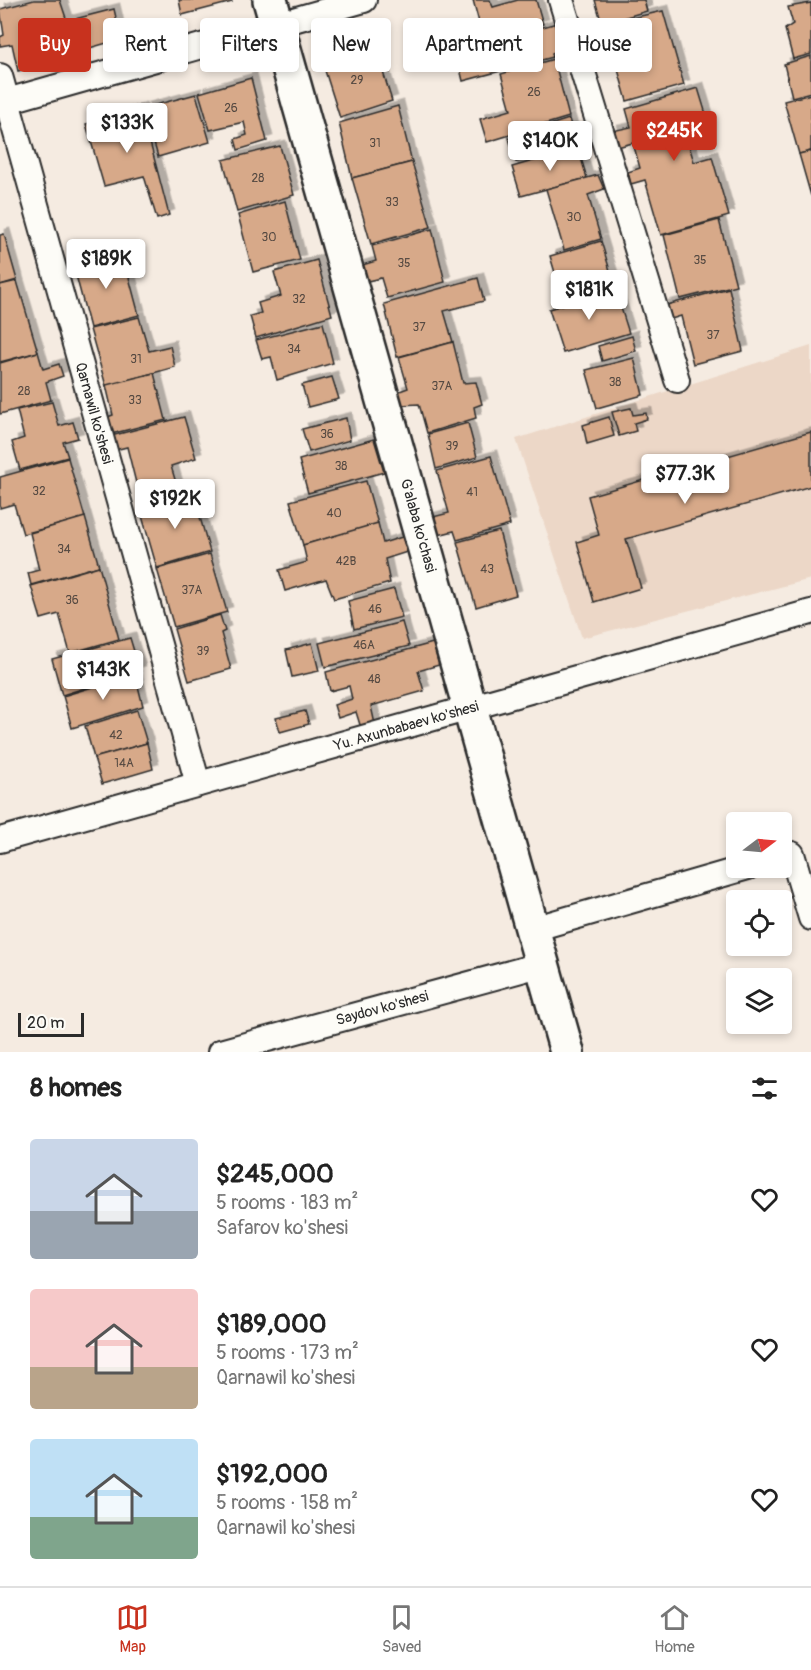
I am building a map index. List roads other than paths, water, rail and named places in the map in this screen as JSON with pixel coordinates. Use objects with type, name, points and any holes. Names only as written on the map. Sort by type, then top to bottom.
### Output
[{"type":"street","points":[[4,102],[273,12],[364,0]]},
{"type":"street","points":[[561,0],[677,380]]},
{"type":"street","name":"G'alaba ko'chasi","points":[[273,12],[567,1052]]},
{"type":"street","name":"Qarnawil ko'shesi","points":[[0,76],[4,102],[198,784]]},
{"type":"street","name":"Yu. Axunbabaev ko'shesi","points":[[0,840],[811,612]]},
{"type":"street","points":[[795,854],[811,918]]},
{"type":"street","points":[[533,929],[726,873]]},
{"type":"street","name":"Saydov ko'shesi","points":[[220,1052],[543,964]]}]
